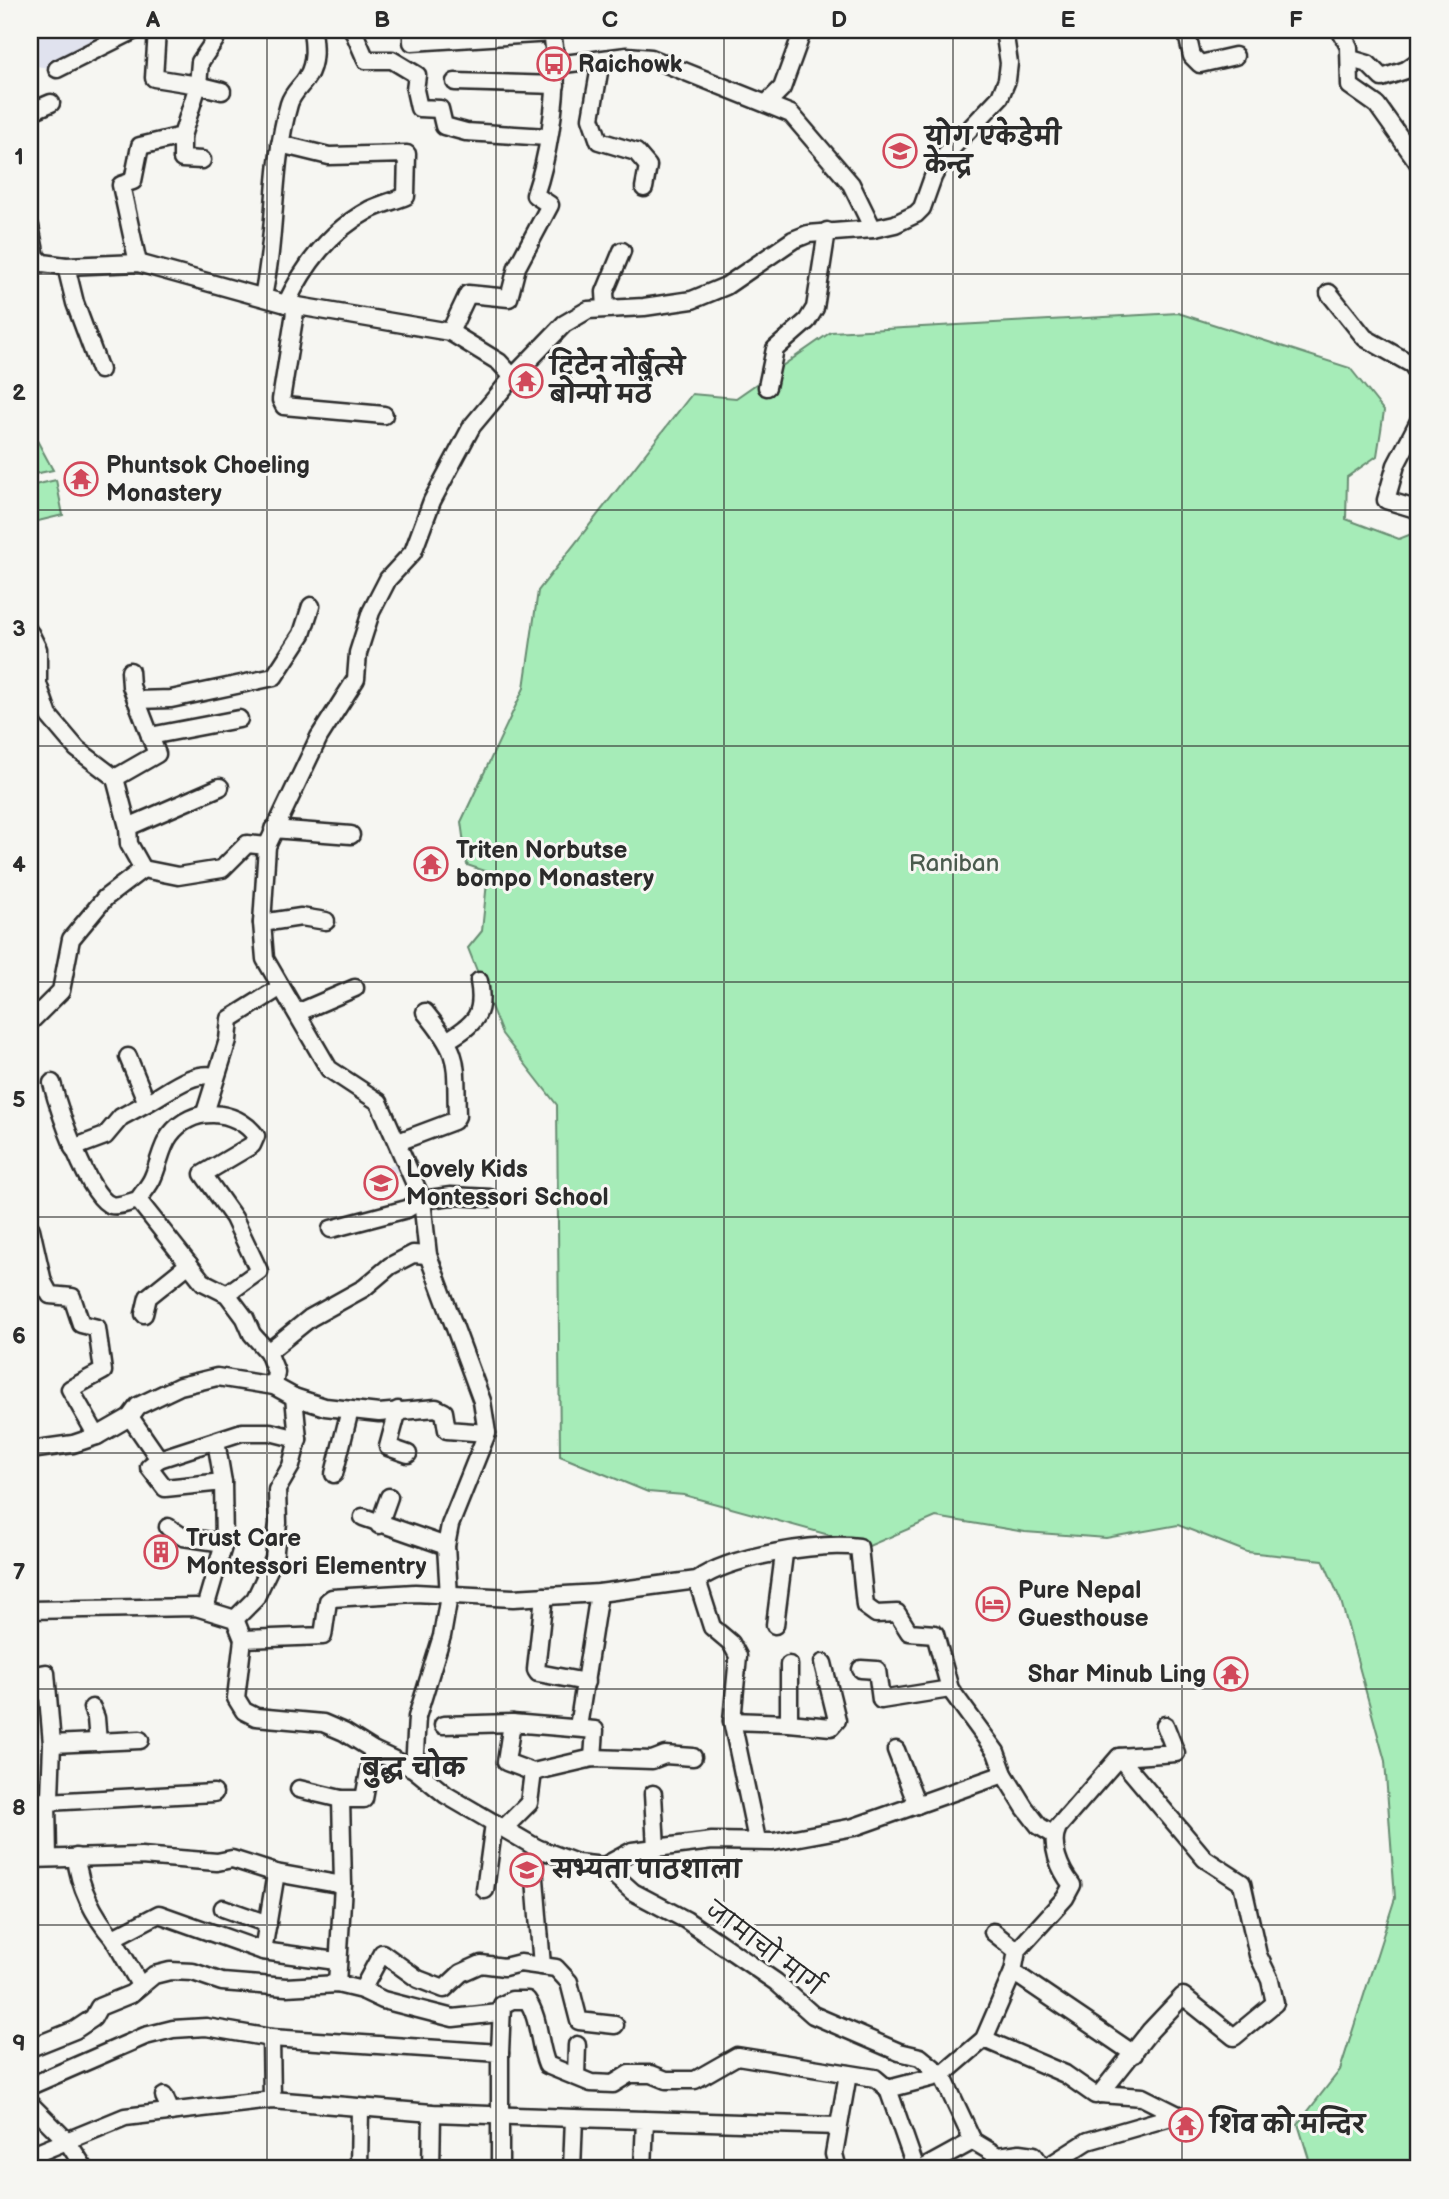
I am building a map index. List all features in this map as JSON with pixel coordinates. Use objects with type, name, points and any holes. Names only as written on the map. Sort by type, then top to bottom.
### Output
[{"type":"street","points":[[57,68],[135,30]]},
{"type":"street","points":[[157,30],[154,78],[222,91]]},
{"type":"street","points":[[202,160],[182,159],[183,136],[198,85],[200,62],[215,40],[214,30]]},
{"type":"street","points":[[263,296],[280,144],[290,100],[308,76],[314,52],[312,30]]},
{"type":"street","points":[[353,30],[366,60],[392,60],[417,75],[415,90],[419,107],[440,108],[444,126],[466,132],[547,137]]},
{"type":"street","points":[[412,30],[412,42],[552,32],[556,85],[542,174],[535,195],[550,205],[517,267],[509,298],[468,294],[450,332]]},
{"type":"street","points":[[414,1769],[417,1717],[442,1636],[449,1596],[446,1546],[450,1525],[487,1433],[482,1401],[468,1356],[428,1255],[422,1200],[379,1102],[329,1069],[265,959],[262,923],[267,846],[319,737],[356,679],[358,653],[371,612],[388,579],[413,552],[432,501],[472,426],[513,377],[564,324],[588,310],[644,307],[692,300],[726,286],[793,240],[827,231],[873,229],[916,215],[922,208],[933,177],[945,155],[1000,97],[1007,80],[1009,63],[1004,30]]},
{"type":"street","points":[[1186,30],[1192,57],[1200,64],[1235,55]]},
{"type":"street","points":[[1340,30],[1351,59],[1350,86],[1377,106],[1419,164]]},
{"type":"street","points":[[767,103],[782,88],[800,31]]},
{"type":"street","points":[[556,65],[627,56],[651,58],[791,114],[843,174],[873,229]]},
{"type":"street","points":[[1351,59],[1368,64],[1381,78],[1406,70],[1419,61]]},
{"type":"street","points":[[601,61],[591,118],[599,141],[636,152],[648,166],[644,188]]},
{"type":"street","points":[[455,82],[556,85]]},
{"type":"street","points":[[30,112],[51,103]]},
{"type":"street","points":[[138,262],[121,185],[133,181],[138,150],[142,144],[183,136]]},
{"type":"street","points":[[280,144],[329,156],[378,155],[405,151],[407,154],[406,196],[370,210],[337,232],[300,274],[291,305],[281,400],[284,406],[384,415]]},
{"type":"street","points":[[30,226],[39,261],[66,266],[138,262],[291,305],[450,332],[499,362],[513,377]]},
{"type":"street","points":[[767,387],[775,349],[807,321],[815,309],[827,231]]},
{"type":"street","points":[[606,308],[605,292],[622,251]]},
{"type":"street","points":[[66,266],[75,303],[100,370]]},
{"type":"street","points":[[1329,293],[1365,338],[1413,365],[1419,378]]},
{"type":"street","points":[[1419,421],[1396,466],[1386,500],[1419,510]]},
{"type":"street","points":[[136,700],[171,699],[274,677],[302,634],[311,606]]},
{"type":"street","points":[[30,633],[38,649],[34,685],[49,716],[77,749],[115,778],[128,827],[129,844],[143,869]]},
{"type":"street","points":[[115,778],[157,754],[136,700],[130,671]]},
{"type":"street","points":[[150,736],[239,719]]},
{"type":"street","points":[[128,827],[220,787]]},
{"type":"street","points":[[273,829],[351,835]]},
{"type":"street","points":[[30,1022],[61,990],[71,939],[105,898],[143,869],[178,876],[222,869],[247,844],[267,846]]},
{"type":"street","points":[[262,923],[301,918],[326,921]]},
{"type":"street","points":[[448,1040],[468,1028],[479,1013],[483,1002],[479,981]]},
{"type":"street","points":[[205,1113],[228,1040],[230,1019],[281,987]]},
{"type":"street","points":[[297,1013],[355,988]]},
{"type":"street","points":[[398,1142],[454,1121],[457,1116],[457,1068],[448,1040],[425,1012]]},
{"type":"street","points":[[128,1057],[147,1103]]},
{"type":"street","points":[[74,1148],[105,1136],[121,1117],[195,1077],[205,1073],[215,1076]]},
{"type":"street","points":[[52,1083],[66,1132],[74,1148],[99,1194],[108,1204],[115,1206],[138,1200],[153,1178],[170,1135],[205,1113],[230,1117],[248,1126],[256,1136],[252,1145],[203,1174],[234,1218],[259,1271],[227,1294]]},
{"type":"street","points":[[331,1229],[407,1209],[422,1200],[451,1196],[490,1198]]},
{"type":"street","points":[[138,1200],[203,1282],[227,1294],[252,1334],[268,1352],[276,1372],[274,1386]]},
{"type":"street","points":[[31,1229],[36,1284],[51,1296],[72,1297],[81,1324],[97,1328],[103,1371],[69,1389],[97,1436]]},
{"type":"street","points":[[268,1352],[310,1318],[364,1288],[390,1266],[413,1254],[428,1255]]},
{"type":"street","points":[[144,1314],[148,1297],[189,1264]]},
{"type":"street","points":[[30,1450],[73,1444],[97,1436],[130,1417],[138,1406],[180,1386],[216,1377],[274,1386],[294,1397],[326,1407],[379,1413],[436,1408],[444,1412],[447,1430],[487,1433]]},
{"type":"street","points":[[235,1619],[255,1599],[274,1559],[277,1490],[291,1466],[298,1440],[294,1397]]},
{"type":"street","points":[[334,1474],[350,1410]]},
{"type":"street","points":[[398,1410],[388,1447],[408,1454]]},
{"type":"street","points":[[130,1417],[159,1460]]},
{"type":"street","points":[[223,1482],[165,1488],[149,1467],[159,1460],[242,1432],[270,1432],[298,1440]]},
{"type":"street","points":[[205,1608],[224,1543],[223,1482],[216,1441]]},
{"type":"street","points":[[379,1525],[389,1497]]},
{"type":"street","points":[[363,1517],[379,1525],[446,1546]]},
{"type":"street","points":[[168,1527],[183,1537],[224,1543]]},
{"type":"street","points":[[243,1639],[323,1636],[328,1601],[332,1598],[415,1593],[544,1597],[599,1593],[697,1580],[710,1571],[758,1555],[843,1545],[859,1547],[865,1606],[876,1614],[897,1613],[909,1632],[935,1634],[950,1689],[996,1752],[1004,1774],[1039,1826],[1054,1835]]},
{"type":"street","points":[[775,1625],[784,1554]]},
{"type":"street","points":[[697,1580],[712,1627],[731,1643],[738,1656],[732,1721],[757,1839]]},
{"type":"street","points":[[578,1727],[599,1593]]},
{"type":"street","points":[[544,1597],[536,1670],[538,1673],[586,1682]]},
{"type":"street","points":[[30,1610],[205,1608],[235,1619],[243,1639],[236,1698],[244,1712],[256,1717],[323,1723],[414,1769],[446,1795],[537,1848],[577,1863],[604,1866],[632,1851],[757,1839],[773,1842],[854,1827],[1004,1774]]},
{"type":"street","points":[[732,1721],[831,1727],[837,1720],[823,1663]]},
{"type":"street","points":[[789,1665],[789,1723]]},
{"type":"street","points":[[861,1669],[877,1670],[881,1700],[950,1689]]},
{"type":"street","points":[[30,1676],[47,1673],[52,1745],[50,1797],[47,1802],[47,1858]]},
{"type":"street","points":[[92,1708],[96,1718],[98,1742]]},
{"type":"street","points":[[512,1723],[506,1762],[509,1766],[533,1772],[593,1758],[652,1760],[665,1755],[693,1757]]},
{"type":"street","points":[[443,1725],[512,1723],[578,1727],[596,1732],[593,1758]]},
{"type":"street","points":[[888,2089],[942,2075],[984,2039],[1013,1972],[1017,1951],[1065,1898],[1072,1885],[1059,1868],[1054,1835],[1119,1757],[1176,1754],[1165,1726]]},
{"type":"street","points":[[52,1745],[140,1740]]},
{"type":"street","points":[[299,1789],[341,1799],[364,1799],[373,1750]]},
{"type":"street","points":[[896,1750],[917,1805]]},
{"type":"street","points":[[1100,2094],[1150,2031],[1183,1996],[1234,2037],[1275,2003],[1270,1980],[1258,1955],[1242,1883],[1205,1859],[1119,1757]]},
{"type":"street","points":[[485,1890],[499,1826],[529,1803],[533,1772]]},
{"type":"street","points":[[30,1800],[47,1802],[214,1793]]},
{"type":"street","points":[[653,1794],[656,1848]]},
{"type":"street","points":[[337,1984],[336,1961],[343,1885],[341,1799]]},
{"type":"street","points":[[537,1848],[534,1866],[542,1966]]},
{"type":"street","points":[[30,1859],[141,1856],[217,1862],[232,1858],[276,1873],[343,1885]]},
{"type":"street","points":[[76,1857],[81,1882],[94,1911],[140,1985]]},
{"type":"street","name":"जामाचो मार्ग","points":[[604,1866],[633,1892],[687,1920],[766,1975],[813,2015],[899,2052],[920,2057],[942,2075]]},
{"type":"street","points":[[263,1951],[276,1873]]},
{"type":"street","points":[[223,1908],[268,1924]]},
{"type":"street","points":[[113,1938],[159,1914],[263,1951],[336,1961]]},
{"type":"street","points":[[993,1932],[1017,1951]]},
{"type":"street","points":[[362,1990],[382,1953],[418,1979],[444,1989],[461,1973],[481,1964],[504,1967],[520,1963],[542,1966],[556,1968],[565,1976],[579,2021],[615,2025]]},
{"type":"street","points":[[30,2048],[75,2030],[93,2018],[99,2007],[131,1994],[154,1975],[170,1971],[193,1972],[222,1982],[286,1987],[337,1984],[362,1990],[383,2000],[453,2018],[499,2013]]},
{"type":"street","points":[[1013,1972],[1134,2054]]},
{"type":"street","points":[[500,2169],[499,2013],[502,2005],[512,2000],[527,2000],[534,2010],[540,2048],[547,2065],[591,2083],[613,2084],[629,2074],[651,2074],[666,2080],[695,2080],[737,2056],[875,2078],[888,2089],[916,2169]]},
{"type":"street","points":[[30,2086],[145,2036],[173,2029],[206,2028],[271,2038],[500,2053]]},
{"type":"street","points":[[271,2038],[272,2100]]},
{"type":"street","points":[[942,2075],[973,2141],[998,2156],[1020,2152],[1034,2155],[1044,2169],[1088,2141],[1178,2115],[1142,2097],[1095,2095],[1065,2074],[984,2039]]},
{"type":"street","points":[[576,2077],[577,2045]]},
{"type":"street","points":[[838,2169],[834,2154],[848,2074]]},
{"type":"street","points":[[164,2096],[171,2112]]},
{"type":"street","points":[[30,2156],[125,2117],[272,2100],[432,2113],[838,2126]]},
{"type":"street","points":[[30,2104],[67,2141],[85,2169]]},
{"type":"street","points":[[359,2169],[360,2109]]},
{"type":"street","points":[[431,2169],[432,2113]]},
{"type":"street","points":[[572,2169],[574,2118]]},
{"type":"street","points":[[643,2169],[645,2120]]},
{"type":"street","points":[[922,2169],[973,2141]]},
{"type":"shaded area","points":[[30,30],[118,30],[120,33],[57,69],[36,66],[30,69]]},
{"type":"shaded area","name":"Lovely Kids Montessori School","points":[[394,1164],[398,1172],[387,1176],[391,1189],[375,1193],[369,1175]]},
{"type":"green space","name":"Raniban","points":[[1178,313],[1350,368],[1384,411],[1377,456],[1347,477],[1346,519],[1399,539],[1419,531],[1419,2169],[1312,2169],[1298,2124],[1340,2070],[1395,1898],[1385,1761],[1341,1601],[1323,1560],[1247,1552],[1178,1525],[1106,1538],[1025,1532],[936,1517],[869,1546],[684,1495],[648,1492],[560,1456],[557,1105],[502,1034],[468,948],[482,931],[488,872],[467,865],[461,822],[524,688],[538,591],[692,394],[736,398],[831,332]]},
{"type":"green space","points":[[33,433],[53,470],[30,475],[30,435]]},
{"type":"green space","points":[[56,480],[63,515],[30,523],[30,486]]},
{"type":"place","name":"Raichowk","points":[[554,64]]},
{"type":"place","name":"योग एकेडेमी केन्द्र","points":[[900,151]]},
{"type":"place","name":"ट्रिटेन नोर्बुत्से बोन्पो मठ","points":[[526,381]]},
{"type":"place","name":"Phuntsok Choeling Monastery","points":[[81,479]]},
{"type":"place","name":"Triten Norbutse bompo Monastery","points":[[431,864]]},
{"type":"place","name":"Lovely Kids Montessori School","points":[[381,1183]]},
{"type":"place","name":"Trust Care Montessori Elementry","points":[[161,1552]]},
{"type":"place","name":"Pure Nepal Guesthouse","points":[[993,1604]]},
{"type":"place","name":"Shar Minub Ling","points":[[1231,1674]]},
{"type":"place","name":"सभ्यता पाठशाला","points":[[527,1870]]},
{"type":"place","name":"शिव को मन्दिर","points":[[1186,2125]]},
{"type":"district","name":"बुद्ध चोक","points":[[414,1769]]}]
